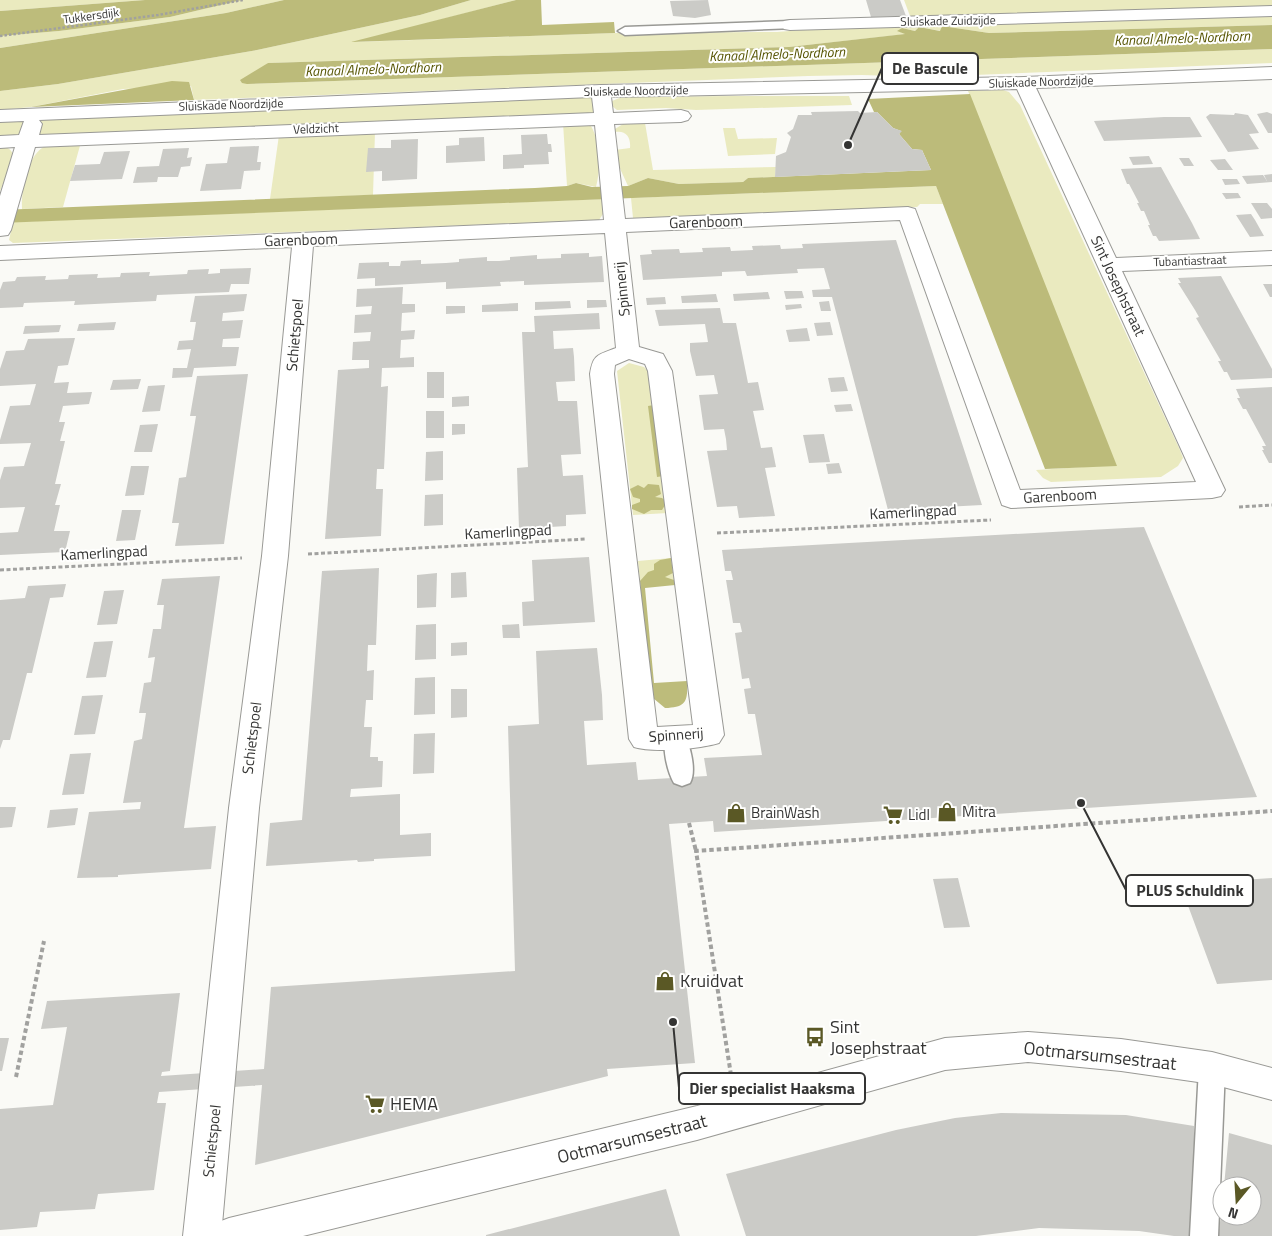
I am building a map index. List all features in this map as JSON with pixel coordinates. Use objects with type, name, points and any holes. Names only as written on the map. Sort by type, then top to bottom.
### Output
[{"type":"street","name":"Sluiskade Zuidzijde","points":[[790,24],[1272,11]]},
{"type":"street","name":"Sluiskade Noordzijde","points":[[0,116],[36,113],[601,91],[1024,83],[1272,73]]},
{"type":"street","name":"Sint Josephstraat","points":[[1024,83],[1212,490]]},
{"type":"street","points":[[601,91],[614,219]]},
{"type":"street","points":[[0,230],[36,113]]},
{"type":"street","name":"Veldzicht","points":[[0,142],[681,116]]},
{"type":"street","name":"Garenboom","points":[[0,253],[303,240],[614,219],[908,213],[1011,499],[1212,490]]},
{"type":"street","name":"Spinnerij","points":[[614,219],[628,352]]},
{"type":"street","name":"Schietspoel","points":[[202,1236],[244,808],[275,556],[303,240]]},
{"type":"street","name":"Tubantiastraat","points":[[1108,265],[1272,258]]},
{"type":"street","name":"Spinnerij","points":[[628,352],[655,359],[660,371],[709,736],[644,739],[602,374],[604,361],[628,352]]},
{"type":"street","name":"Ootmarsumsestraat","points":[[229,1236],[737,1113],[945,1054],[1028,1047],[1121,1055],[1212,1068],[1272,1084]]},
{"type":"lane","name":"Sluiskade Zuidzijde","points":[[625,31],[790,24]]},
{"type":"lane","points":[[675,738],[682,777]]},
{"type":"lane","points":[[1204,1236],[1212,1068]]},
{"type":"path","name":"Tukkersdijk","points":[[0,36],[158,15],[243,0]]},
{"type":"path","name":"Kamerlingpad","points":[[683,535],[998,520]]},
{"type":"path","name":"Kamerlingpad","points":[[0,570],[620,538]]},
{"type":"path","points":[[696,851],[1272,811]]},
{"type":"path","points":[[689,823],[696,851],[737,1113]]},
{"type":"path","points":[[16,1077],[44,942]]},
{"type":"green space","points":[[0,0],[145,0],[0,11]]},
{"type":"green space","points":[[242,0],[284,0],[226,13],[0,48],[0,36],[59,31],[170,17]]},
{"type":"green space","points":[[471,0],[516,0],[355,42],[615,33],[777,32],[814,29],[1272,15],[1272,25],[989,33],[942,26],[941,31],[919,27],[915,31],[902,28],[898,31],[907,34],[789,47],[268,63],[247,84],[1272,49],[1272,63],[925,77],[808,76],[194,100],[191,86],[123,89],[31,107],[0,110],[0,91],[58,84],[257,50],[420,15]]},
{"type":"green space","points":[[904,0],[1272,0],[1272,8],[910,16]]},
{"type":"green space","points":[[1003,90],[1009,92],[1020,105],[1180,450],[1183,458],[1178,466],[1161,477],[1051,482],[1043,478],[1036,470],[1116,465],[968,91]]},
{"type":"green space","points":[[849,96],[852,105],[696,110],[666,108],[617,110],[612,106],[612,101],[622,97]]},
{"type":"green space","points":[[586,97],[593,99],[599,115],[0,138],[0,120]]},
{"type":"green space","points":[[563,123],[591,126],[597,140],[599,156],[599,172],[596,187],[576,183],[567,186]]},
{"type":"green space","points":[[645,123],[653,170],[776,167],[775,177],[748,178],[743,182],[679,184],[648,178],[628,186],[617,162],[615,150],[630,148],[630,141],[625,133],[615,132],[615,129],[623,124]]},
{"type":"green space","points":[[723,128],[735,128],[738,139],[777,138],[775,154],[728,156]]},
{"type":"green space","points":[[375,132],[373,195],[270,199],[279,135]]},
{"type":"green space","points":[[81,142],[63,207],[22,209],[26,176],[32,159],[37,153],[42,148],[51,144]]},
{"type":"green space","points":[[0,146],[9,149],[14,156],[0,191]]},
{"type":"green space","points":[[936,186],[943,204],[920,204],[917,207],[633,218],[631,198]]},
{"type":"green space","points":[[602,199],[603,214],[599,220],[13,243],[9,240],[13,222]]},
{"type":"green space","points":[[629,363],[644,367],[649,372],[668,513],[633,515],[617,371]]},
{"type":"green space","points":[[671,558],[674,580],[640,581],[638,561]]},
{"type":"shaded area","points":[[145,0],[242,0],[170,17],[59,31],[0,36],[0,11]]},
{"type":"shaded area","points":[[516,0],[541,0],[542,25],[614,22],[615,33],[351,42]]},
{"type":"shaded area","points":[[172,81],[189,82],[194,100],[31,107]]},
{"type":"shaded area","points":[[654,405],[663,476],[657,477],[648,406]]},
{"type":"shaded area","points":[[648,484],[659,485],[661,494],[655,497],[662,498],[667,502],[662,510],[651,510],[644,514],[632,509],[632,505],[640,502],[640,499],[633,497],[630,489],[638,485],[644,488]]},
{"type":"shaded area","points":[[671,558],[673,573],[665,577],[674,580],[675,585],[645,588],[654,683],[687,681],[687,694],[684,702],[681,705],[665,708],[653,698],[648,686],[640,581],[648,572],[654,570],[654,564],[660,560]]},
{"type":"water","points":[[284,0],[471,0],[420,15],[257,50],[58,84],[0,91],[0,48],[226,13]]},
{"type":"water","name":"Kanaal Almelo-Nordhorn","points":[[1272,25],[1272,49],[247,84],[242,83],[240,80],[268,63],[789,47],[905,34],[897,31],[902,28],[915,31],[919,27],[940,31],[942,26],[989,33]]},
{"type":"water","points":[[970,94],[1117,466],[1045,469],[936,186],[0,223],[0,210],[535,188],[567,186],[576,183],[592,187],[628,186],[648,178],[679,184],[743,182],[748,178],[931,170],[922,150],[912,149],[899,134],[901,131],[893,128],[877,112],[874,112],[868,99]]},
{"type":"building","points":[[708,0],[711,15],[695,18],[673,16],[670,1]]},
{"type":"building","points":[[866,0],[900,0],[906,16],[871,17]]},
{"type":"building","points":[[858,111],[860,113],[877,112],[893,128],[902,131],[899,134],[912,149],[922,150],[931,170],[775,177],[776,156],[786,152],[791,137],[787,133],[793,129],[798,115],[812,115],[811,112]]},
{"type":"building","points":[[1267,112],[1272,114],[1272,133],[1268,133],[1257,114]]},
{"type":"building","points":[[1235,113],[1248,115],[1259,133],[1249,134],[1259,149],[1228,152],[1206,117],[1210,114],[1234,115]]},
{"type":"building","points":[[1190,117],[1202,137],[1104,141],[1094,121]]},
{"type":"building","points":[[547,134],[548,144],[551,144],[552,152],[548,152],[549,164],[524,165],[524,168],[503,169],[503,155],[522,154],[521,135]]},
{"type":"building","points":[[484,137],[485,161],[446,163],[446,146],[459,145],[459,138]]},
{"type":"building","points":[[418,139],[417,179],[382,181],[382,171],[366,172],[368,148],[391,148],[391,140]]},
{"type":"building","points":[[259,146],[257,162],[261,162],[260,170],[244,171],[241,189],[200,191],[206,164],[227,163],[230,147]]},
{"type":"building","points":[[189,148],[187,158],[192,157],[190,166],[181,167],[178,177],[158,177],[157,182],[133,183],[137,167],[159,166],[163,149]]},
{"type":"building","points":[[130,151],[122,179],[70,181],[75,165],[100,164],[104,152]]},
{"type":"building","points":[[1149,156],[1153,164],[1133,165],[1129,157]]},
{"type":"building","points":[[1179,158],[1189,158],[1194,166],[1184,166]]},
{"type":"building","points":[[1225,159],[1233,170],[1218,170],[1210,160]]},
{"type":"building","points":[[1161,167],[1200,239],[1159,241],[1156,236],[1153,236],[1144,211],[1141,211],[1137,203],[1139,203],[1129,184],[1127,184],[1121,169]]},
{"type":"building","points":[[1272,174],[1272,182],[1247,184],[1242,176],[1263,175],[1267,181],[1264,175]]},
{"type":"building","points":[[1222,179],[1237,179],[1240,184],[1225,185]]},
{"type":"building","points":[[1222,193],[1238,193],[1241,198],[1226,199]]},
{"type":"building","points":[[1251,203],[1267,203],[1272,209],[1272,218],[1261,219]]},
{"type":"building","points":[[1251,214],[1264,236],[1250,237],[1236,215]]},
{"type":"building","points":[[896,240],[982,505],[888,510],[832,297],[813,297],[812,290],[830,289],[824,268],[797,269],[798,273],[747,276],[745,271],[722,272],[722,276],[643,280],[640,255],[652,254],[651,250],[679,249],[680,253],[703,252],[702,248],[730,247],[731,251],[753,250],[752,246],[780,245],[781,249],[803,248],[802,244]]},
{"type":"building","points":[[589,253],[589,257],[602,256],[604,282],[524,285],[524,281],[500,282],[501,286],[446,289],[446,282],[375,286],[375,278],[357,279],[359,263],[389,262],[389,266],[400,266],[401,261],[421,260],[421,264],[446,263],[459,262],[459,259],[487,257],[487,261],[499,261],[510,260],[510,257],[537,255],[537,259],[561,258],[561,254]]},
{"type":"building","points":[[251,268],[249,284],[231,284],[229,292],[157,295],[156,301],[74,305],[75,301],[24,303],[23,307],[0,308],[0,290],[3,282],[15,281],[17,277],[46,276],[45,280],[68,279],[69,275],[98,274],[97,278],[120,277],[121,273],[150,272],[149,276],[187,274],[188,270],[209,269],[208,274],[220,273],[220,269]]},
{"type":"building","points":[[1221,276],[1272,369],[1272,378],[1231,380],[1227,372],[1224,372],[1218,361],[1221,361],[1196,318],[1199,317],[1178,283],[1181,283],[1178,278]]},
{"type":"building","points":[[1263,284],[1272,284],[1272,297],[1270,297]]},
{"type":"building","points":[[403,287],[402,304],[415,304],[415,312],[402,313],[401,331],[415,330],[414,339],[401,340],[400,358],[414,357],[414,367],[382,368],[381,387],[388,386],[384,469],[377,469],[376,489],[383,489],[381,536],[325,539],[338,370],[369,368],[369,360],[352,360],[353,342],[370,341],[371,332],[354,333],[355,315],[371,314],[372,306],[356,307],[357,289]]},
{"type":"building","points":[[784,291],[802,291],[804,298],[786,299]]},
{"type":"building","points":[[768,292],[770,299],[734,301],[733,294]]},
{"type":"building","points":[[247,294],[244,311],[223,313],[222,321],[243,320],[240,338],[223,339],[222,347],[239,347],[236,366],[194,368],[192,377],[172,378],[173,368],[187,368],[191,349],[177,350],[179,341],[193,340],[196,322],[190,322],[195,296]]},
{"type":"building","points":[[716,294],[718,302],[682,303],[681,296]]},
{"type":"building","points":[[665,297],[666,304],[647,305],[646,298]]},
{"type":"building","points":[[587,300],[606,300],[607,307],[587,308]]},
{"type":"building","points":[[570,301],[571,308],[535,310],[535,302]]},
{"type":"building","points":[[829,301],[831,311],[821,311],[819,302]]},
{"type":"building","points":[[518,303],[518,311],[482,312],[482,305]]},
{"type":"building","points":[[801,304],[802,308],[786,310],[785,305]]},
{"type":"building","points":[[446,306],[465,306],[465,313],[446,314]]},
{"type":"building","points":[[720,308],[723,323],[736,323],[748,383],[758,382],[764,410],[753,411],[761,448],[772,447],[776,467],[765,468],[775,516],[739,518],[737,506],[717,507],[707,451],[727,450],[726,439],[724,429],[704,430],[699,395],[718,394],[714,375],[696,376],[690,351],[690,343],[708,342],[705,324],[659,326],[655,310]]},
{"type":"building","points":[[599,313],[600,329],[553,331],[554,349],[573,348],[575,381],[556,382],[558,401],[577,401],[581,454],[561,455],[563,476],[583,475],[586,514],[566,515],[566,526],[519,529],[517,468],[528,467],[522,332],[535,332],[534,316]]},
{"type":"building","points":[[116,322],[114,330],[77,331],[79,324]]},
{"type":"building","points":[[830,322],[833,335],[817,336],[814,323]]},
{"type":"building","points":[[61,325],[59,332],[23,334],[25,326]]},
{"type":"building","points":[[807,328],[810,341],[789,342],[786,330]]},
{"type":"building","points":[[75,338],[68,365],[58,366],[54,383],[69,382],[67,393],[92,392],[89,404],[63,406],[59,422],[65,422],[60,441],[65,441],[55,484],[61,484],[55,505],[60,505],[54,531],[70,531],[65,552],[0,555],[0,533],[18,532],[25,507],[0,508],[0,480],[4,467],[24,466],[31,443],[0,444],[0,440],[10,406],[30,405],[36,384],[0,386],[0,369],[6,351],[24,350],[28,339]]},
{"type":"building","points":[[427,372],[444,372],[444,398],[427,398]]},
{"type":"building","points":[[248,374],[224,544],[175,546],[179,523],[172,523],[179,478],[186,477],[196,416],[190,416],[197,376]]},
{"type":"building","points":[[844,377],[848,391],[831,392],[828,378]]},
{"type":"building","points":[[141,379],[138,389],[110,390],[113,380]]},
{"type":"building","points":[[165,385],[160,411],[142,412],[148,386]]},
{"type":"building","points":[[1272,387],[1272,463],[1269,463],[1262,450],[1264,450],[1262,446],[1266,446],[1246,409],[1243,409],[1237,398],[1240,398],[1236,389]]},
{"type":"building","points":[[469,396],[469,406],[452,407],[452,397]]},
{"type":"building","points":[[851,404],[853,411],[836,412],[834,405]]},
{"type":"building","points":[[426,411],[444,411],[444,438],[426,438]]},
{"type":"building","points":[[158,424],[152,452],[134,452],[140,425]]},
{"type":"building","points":[[452,424],[465,424],[465,434],[452,435]]},
{"type":"building","points":[[824,434],[830,462],[809,463],[803,435]]},
{"type":"building","points":[[443,451],[443,480],[425,481],[426,452]]},
{"type":"building","points":[[839,463],[842,473],[828,474],[826,464]]},
{"type":"building","points":[[131,466],[149,466],[144,495],[125,496]]},
{"type":"building","points":[[443,494],[443,525],[424,526],[425,495]]},
{"type":"building","points":[[122,510],[141,510],[135,540],[116,541]]},
{"type":"building","points":[[1144,527],[1257,797],[714,832],[713,821],[669,824],[695,1063],[607,1069],[608,1076],[255,1165],[262,1085],[159,1092],[157,1103],[166,1103],[154,1190],[98,1194],[95,1209],[40,1212],[37,1227],[0,1230],[0,1109],[53,1105],[67,1027],[41,1029],[47,1001],[180,993],[170,1071],[162,1072],[161,1076],[264,1069],[271,987],[515,971],[508,726],[539,724],[536,651],[597,648],[603,720],[584,721],[587,765],[636,762],[638,780],[707,776],[704,758],[762,755],[755,714],[748,714],[744,689],[751,688],[749,678],[742,679],[735,633],[742,632],[740,623],[733,623],[726,580],[733,580],[731,571],[725,571],[722,550]]},
{"type":"building","points":[[589,557],[595,622],[523,626],[522,602],[534,601],[532,560]]},
{"type":"building","points":[[379,568],[376,645],[368,645],[367,671],[374,670],[373,700],[366,700],[364,727],[372,727],[370,757],[378,757],[378,761],[383,761],[382,787],[351,789],[350,797],[400,794],[400,835],[431,833],[431,856],[374,859],[374,861],[358,862],[357,860],[266,866],[270,823],[302,820],[322,571]]},
{"type":"building","points":[[466,572],[467,597],[451,598],[451,573]]},
{"type":"building","points":[[437,573],[436,607],[417,608],[417,575]]},
{"type":"building","points":[[220,576],[184,828],[216,826],[211,869],[118,875],[118,877],[77,878],[89,812],[140,809],[141,802],[123,803],[134,741],[142,739],[146,713],[139,713],[144,683],[151,682],[155,657],[148,658],[153,629],[161,629],[164,605],[157,605],[162,579]]},
{"type":"building","points":[[66,584],[63,597],[50,598],[32,673],[27,673],[10,740],[3,740],[0,749],[0,600],[25,598],[28,586]]},
{"type":"building","points":[[124,590],[117,624],[97,625],[104,591]]},
{"type":"building","points":[[436,624],[436,659],[415,660],[416,625]]},
{"type":"building","points":[[519,624],[520,638],[503,638],[502,625]]},
{"type":"building","points":[[113,641],[106,677],[86,678],[94,642]]},
{"type":"building","points":[[467,642],[467,655],[451,656],[451,643]]},
{"type":"building","points":[[435,677],[435,714],[414,715],[415,678]]},
{"type":"building","points":[[451,689],[467,689],[467,717],[451,718]]},
{"type":"building","points":[[103,695],[95,734],[74,735],[82,696]]},
{"type":"building","points":[[435,733],[434,773],[413,774],[414,734]]},
{"type":"building","points":[[91,753],[84,794],[62,795],[70,754]]},
{"type":"building","points":[[0,807],[16,807],[12,827],[0,828]]},
{"type":"building","points":[[78,808],[75,825],[47,828],[50,810]]},
{"type":"building","points":[[958,878],[970,927],[944,928],[933,879]]},
{"type":"building","points":[[1272,878],[1272,980],[1217,984],[1180,884]]},
{"type":"building","points":[[0,1038],[9,1038],[2,1071],[0,1071]]},
{"type":"building","points":[[1001,1113],[1126,1115],[1194,1126],[1195,1236],[1174,1236],[1139,1231],[1039,1228],[976,1236],[746,1236],[726,1174],[896,1130],[955,1118]]},
{"type":"building","points":[[1229,1133],[1272,1145],[1272,1236],[1218,1236],[1220,1226],[1262,1226],[1262,1176],[1225,1176]]},
{"type":"building","points":[[666,1189],[680,1236],[486,1236],[486,1235]]},
{"type":"place","name":"De Bascule","points":[[848,145]]},
{"type":"place","name":"PLUS Schuldink","points":[[1081,803]]},
{"type":"place","name":"Mitra","points":[[947,812]]},
{"type":"place","name":"BrainWash","points":[[736,813]]},
{"type":"place","name":"Lidl","points":[[893,815]]},
{"type":"place","name":"Kruidvat","points":[[665,981]]},
{"type":"place","name":"Dier specialist Haaksma","points":[[673,1022]]},
{"type":"place","name":"Sint Josephstraat","points":[[815,1037]]},
{"type":"place","name":"HEMA","points":[[375,1104]]}]
